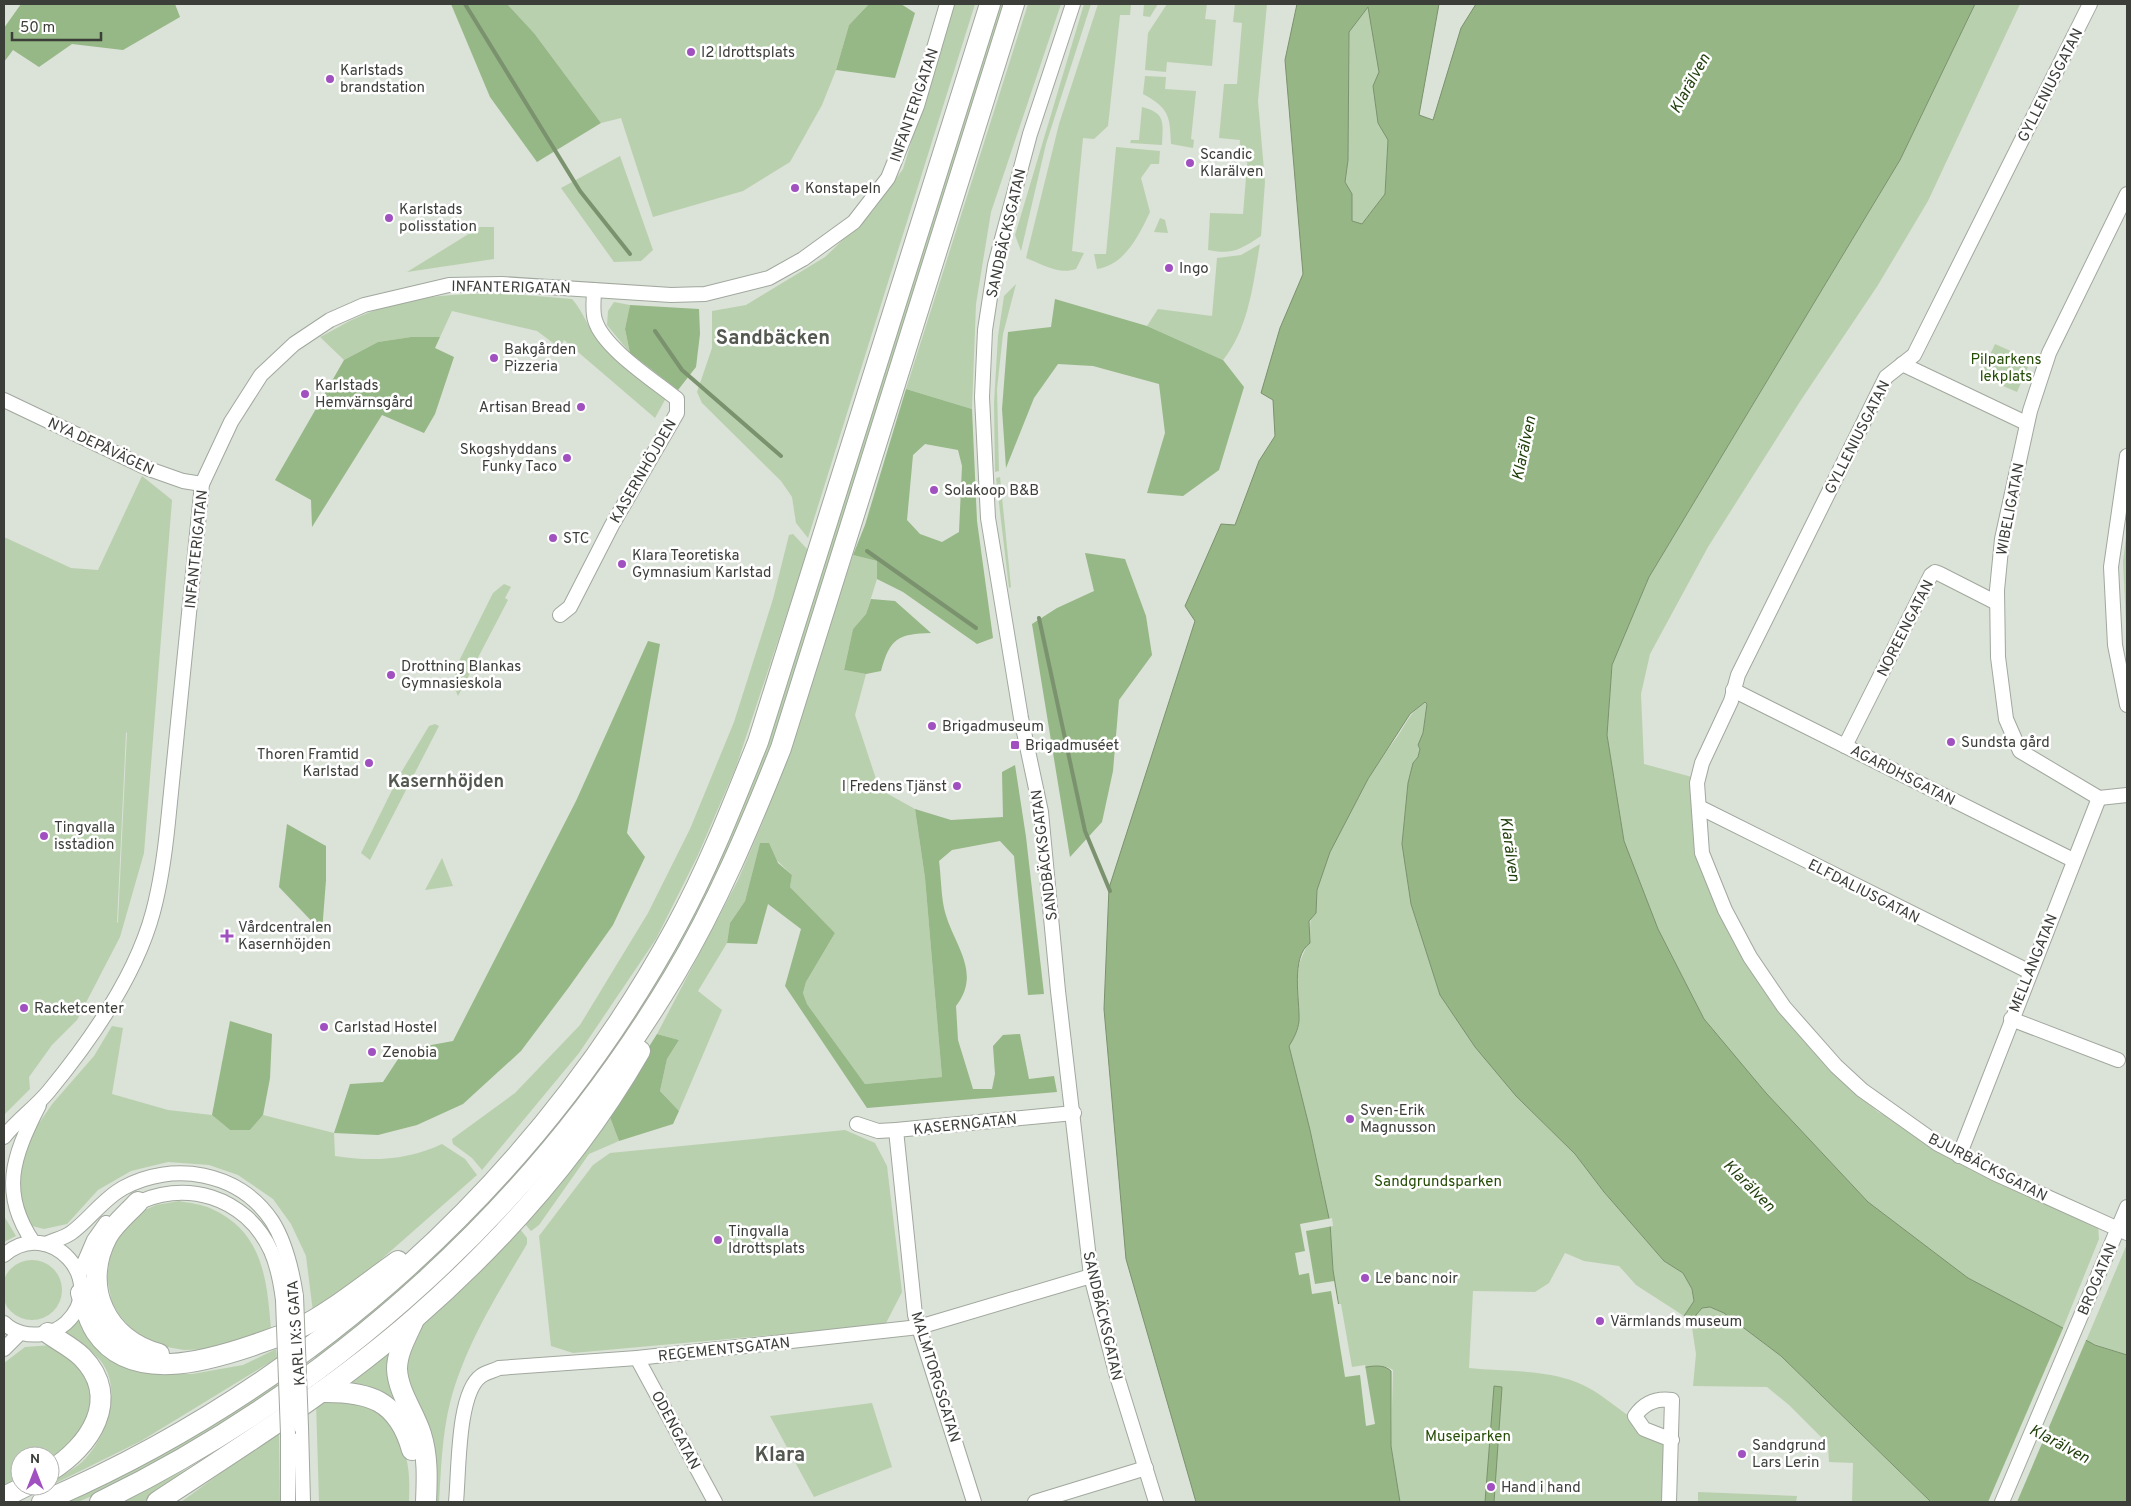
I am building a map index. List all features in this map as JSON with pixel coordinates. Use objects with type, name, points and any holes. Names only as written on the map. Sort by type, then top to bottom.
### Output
[{"type":"highway","points":[[42,1502],[130,1461],[242,1395],[333,1331],[379,1293],[454,1222],[525,1146],[593,1057],[636,994],[677,925],[722,834],[758,742],[990,4]]},
{"type":"highway","points":[[157,1502],[173,1495],[321,1392],[414,1319],[464,1272],[526,1207],[572,1154],[615,1093],[634,1061],[674,976],[743,842],[781,748],[1014,4]]},
{"type":"highway","points":[[100,1502],[202,1448],[255,1414],[346,1350],[436,1273],[471,1239],[547,1156],[627,1050],[674,976]]},
{"type":"highway","points":[[138,1202],[107,1238],[97,1278],[101,1304],[116,1331],[131,1343],[145,1350],[198,1360]]},
{"type":"highway","points":[[80,1284],[90,1320],[97,1333],[107,1344],[123,1355],[142,1362],[187,1364],[234,1353],[298,1329],[454,1222]]},
{"type":"highway","points":[[414,1319],[401,1350],[397,1368],[402,1389],[424,1446],[427,1474],[426,1502]]},
{"type":"highway","points":[[48,1333],[71,1348],[89,1366],[96,1379],[99,1404],[96,1421],[87,1440],[78,1450],[60,1464]]},
{"type":"highway","points":[[321,1392],[361,1394],[380,1401],[397,1416],[408,1438],[413,1455],[414,1502]]},
{"type":"street","name":"INFANTERIGATAN","points":[[4,1137],[19,1119],[41,1100],[74,1060],[132,970],[153,913],[162,876],[202,484],[231,422],[261,375],[294,344],[330,320],[364,305],[449,285],[502,284],[671,295],[705,294],[769,278],[803,259],[854,222],[888,178],[916,106],[947,4]]},
{"type":"street","name":"SANDBÄCKSGATAN","points":[[1074,4],[1030,134],[995,265],[985,330],[982,397],[988,518],[1021,718],[1041,812],[1058,991],[1074,1114],[1091,1276],[1116,1373],[1156,1502]]},
{"type":"street","name":"GYLLENIUSGATAN","points":[[1699,807],[1697,783],[1702,764],[1731,701],[1733,690],[1886,377],[1914,355],[2090,4]]},
{"type":"street","name":"WIBELIGATAN","points":[[2099,798],[2020,751],[2006,719],[1998,657],[1997,603],[2002,539],[2026,423],[2049,353],[2127,194]]},
{"type":"street","name":"KASERNHÖJDEN","points":[[560,615],[570,607],[612,525],[676,413],[678,399],[618,351],[600,331],[594,320],[594,290]]},
{"type":"street","points":[[1902,364],[2026,423]]},
{"type":"street","name":"NYA DEPÅVÄGEN","points":[[4,400],[149,469],[183,481],[202,484]]},
{"type":"street","points":[[2127,456],[2111,567],[2115,645],[2127,705]]},
{"type":"street","name":"NOREENGATAN","points":[[1845,746],[1931,575],[1935,572],[1940,574],[1997,603]]},
{"type":"street","name":"AGARDHSGATAN","points":[[1733,690],[2073,860]]},
{"type":"street","points":[[2099,798],[2127,795]]},
{"type":"street","name":"MELLANGATAN","points":[[1958,1156],[2099,798]]},
{"type":"street","name":"ELFDALIUSGATAN","points":[[1699,807],[2030,972]]},
{"type":"street","name":"BJURBÄCKSGATAN","points":[[1699,807],[1702,854],[1725,910],[1750,957],[1784,1007],[1836,1066],[1862,1090],[1958,1156],[2122,1231]]},
{"type":"street","points":[[2011,1019],[2118,1060]]},
{"type":"street","name":"INFANTERIGATAN","points":[[41,1100],[16,1151],[4,1183],[6,1207],[17,1227],[40,1243],[60,1250],[72,1261],[80,1284]]},
{"type":"street","name":"KASERNGATAN","points":[[857,1124],[878,1131],[1074,1114]]},
{"type":"street","name":"MALMTORGSGATAN","points":[[896,1130],[911,1289],[919,1327],[974,1502]]},
{"type":"street","name":"KARL IX:S GATA","points":[[4,1255],[21,1244],[40,1243],[70,1234],[121,1189],[140,1180],[173,1173],[202,1175],[226,1182],[248,1197],[271,1220],[284,1244],[291,1264],[288,1502]]},
{"type":"street","name":"KARL IX:S GATA","points":[[48,1333],[60,1328],[71,1318],[78,1306],[80,1284],[94,1240],[104,1224],[116,1214],[138,1202],[170,1193],[199,1193],[223,1201],[241,1212],[259,1231],[271,1251],[290,1298],[301,1427],[303,1502]]},
{"type":"street","name":"BROGATAN","points":[[2002,1502],[2078,1323],[2122,1231],[2127,1207]]},
{"type":"street","name":"REGEMENTSGATAN","points":[[456,1502],[462,1420],[471,1388],[481,1376],[499,1368],[637,1358],[919,1327],[1091,1276]]},
{"type":"street","points":[[4,1323],[20,1333],[34,1335],[48,1333]]},
{"type":"street","points":[[4,1349],[20,1333]]},
{"type":"street","name":"ODENGATAN","points":[[637,1358],[715,1502]]},
{"type":"street","points":[[1669,1502],[1672,1440]]},
{"type":"street","points":[[1035,1502],[1146,1468]]},
{"type":"green space","name":"I2 Idrottsplats","points":[[507,4],[869,4],[849,25],[836,70],[822,105],[790,162],[743,191],[653,217],[621,118],[601,123],[534,33]]},
{"type":"green space","points":[[953,4],[975,4],[808,538],[796,523],[792,497],[781,481],[702,403],[697,392],[712,348],[712,311],[746,305],[825,257],[872,212],[903,169]]},
{"type":"green space","points":[[998,4],[1006,4],[769,764],[692,932],[573,1112],[471,1227],[411,1284],[315,1361],[315,1353],[564,1111],[721,854],[740,813],[769,740]]},
{"type":"green space","points":[[1028,4],[1061,4],[991,212],[976,304],[972,409],[906,389]]},
{"type":"green space","points":[[1084,4],[1091,4],[1046,144],[1021,251],[1015,235]]},
{"type":"green space","points":[[1098,4],[1131,4],[1130,15],[1120,15],[1108,126],[1094,139],[1083,138],[1072,251],[1084,253],[1076,269],[1063,271],[1026,258],[1059,124]]},
{"type":"green space","points":[[1135,4],[1158,4],[1150,17],[1143,16],[1144,5]]},
{"type":"green space","points":[[1167,4],[1207,4],[1205,19],[1216,20],[1212,66],[1167,62],[1166,72],[1145,70],[1148,33]]},
{"type":"green space","points":[[1235,4],[1267,4],[1258,101],[1265,182],[1261,236],[1236,250],[1224,252],[1208,250],[1210,213],[1243,214],[1248,153],[1239,152],[1240,140],[1219,138],[1224,84],[1237,84],[1242,23],[1233,22]]},
{"type":"green space","points":[[1975,4],[2020,4],[1928,201],[1878,285],[1801,400],[1708,547],[1650,654],[1641,694],[1644,764],[1692,777],[1693,830],[1728,925],[1771,1002],[1832,1072],[1878,1112],[1962,1155],[2008,1186],[2073,1216],[2078,1215],[2098,1225],[2099,1239],[2063,1328],[1968,1278],[1868,1202],[1766,1093],[1704,1019],[1658,929],[1624,841],[1607,735],[1612,665],[1649,577],[1900,160]]},
{"type":"green space","points":[[1368,6],[1379,72],[1373,86],[1378,123],[1388,140],[1385,194],[1362,224],[1352,222],[1352,194],[1345,182],[1348,160],[1349,32]]},
{"type":"green space","points":[[1145,76],[1166,77],[1165,89],[1196,91],[1191,139],[1194,140],[1193,148],[1171,144],[1169,120],[1166,114],[1158,104],[1143,94]]},
{"type":"green space","points":[[1142,107],[1150,109],[1159,116],[1163,131],[1162,145],[1130,143],[1131,140],[1139,140]]},
{"type":"green space","points":[[1116,147],[1160,151],[1159,164],[1151,164],[1141,178],[1150,212],[1136,239],[1116,262],[1097,269],[1094,254],[1106,254]]},
{"type":"green space","points":[[620,156],[653,250],[641,261],[614,262],[561,188]]},
{"type":"green space","points":[[1160,218],[1165,220],[1168,233],[1154,232]]},
{"type":"green space","points":[[480,227],[494,227],[494,259],[407,272]]},
{"type":"green space","points":[[1260,244],[1249,305],[1239,334],[1223,360],[1147,326],[1158,309],[1212,316],[1217,258],[1241,255]]},
{"type":"green space","points":[[1016,284],[1003,334],[997,389],[999,471],[995,472],[994,403],[998,336],[1004,296]]},
{"type":"green space","points":[[500,293],[572,299],[580,309],[595,337],[606,350],[622,365],[666,398],[655,418],[564,340],[560,348],[537,331],[452,311],[440,337],[411,337],[378,342],[344,360],[320,337],[362,315],[416,299],[449,295]]},
{"type":"green space","points":[[614,302],[630,305],[625,329],[630,353],[607,325],[608,311]]},
{"type":"green space","name":"Pilparkens lekplats","points":[[1995,344],[2031,360],[2017,392],[1980,376]]},
{"type":"green space","points":[[142,476],[172,500],[144,853],[120,937],[77,1020],[52,1045],[29,1077],[30,1089],[4,1115],[4,537],[71,568],[98,570]],"holes":[[[127,732],[118,922],[117,923]]]},
{"type":"green space","points":[[1000,477],[1011,587],[1009,588],[996,478]]},
{"type":"green space","points":[[2127,529],[2127,644],[2123,562]]},
{"type":"green space","points":[[793,534],[808,550],[736,767],[698,855],[656,939],[579,1053],[482,1170],[472,1158],[453,1144],[452,1139],[515,1093],[580,1025],[648,913],[690,829],[734,722],[773,599],[789,535]]},
{"type":"green space","points":[[853,555],[877,561],[877,579],[866,614],[853,629],[844,670],[866,674],[855,715],[876,779],[888,794],[915,809],[925,878],[942,1077],[865,1084],[807,1004],[803,993],[806,982],[835,933],[790,887],[792,875],[760,844],[745,901],[730,923],[727,943],[698,991],[722,1010],[679,1111],[660,1091],[667,1059],[679,1040],[657,1034],[738,880],[762,824]]},
{"type":"green space","points":[[504,584],[511,587],[505,598],[508,600],[458,696],[453,684],[458,663],[493,593]]},
{"type":"green space","name":"Sandgrundsparken","points":[[1425,702],[1427,703],[1423,733],[1418,745],[1420,749],[1418,757],[1413,763],[1408,783],[1402,844],[1411,904],[1440,995],[1475,1047],[1575,1154],[1604,1192],[1664,1261],[1683,1273],[1692,1289],[1694,1302],[1684,1316],[1636,1285],[1619,1266],[1584,1261],[1565,1253],[1549,1283],[1535,1292],[1473,1291],[1469,1368],[1537,1373],[1576,1382],[1600,1395],[1644,1426],[1669,1435],[1665,1502],[1400,1502],[1391,1446],[1393,1370],[1387,1367],[1349,1370],[1333,1270],[1330,1223],[1289,1045],[1297,1027],[1299,965],[1309,940],[1312,909],[1328,857],[1340,830],[1368,779],[1409,718]]},
{"type":"green space","points":[[435,724],[439,726],[370,860],[361,853],[399,776],[429,726]]},
{"type":"green space","points":[[442,858],[453,886],[425,890]]},
{"type":"green space","points":[[112,1026],[123,1028],[112,1094],[168,1110],[212,1115],[230,1130],[250,1130],[263,1115],[334,1133],[335,1156],[362,1159],[390,1158],[416,1153],[442,1144],[465,1159],[477,1175],[376,1264],[313,1312],[306,1256],[291,1224],[273,1199],[238,1175],[209,1165],[168,1162],[131,1171],[98,1190],[67,1224],[44,1229],[32,1226],[19,1212],[17,1177],[27,1140],[53,1103],[94,1056]]},
{"type":"green space","points":[[608,1112],[619,1141],[589,1154],[539,1225],[531,1231],[525,1224]]},
{"type":"green space","name":"Tingvalla Idrottsplats","points":[[845,1130],[875,1143],[887,1166],[902,1292],[885,1325],[573,1353],[551,1346],[539,1236],[593,1165],[610,1153]]},
{"type":"green space","points":[[179,1201],[208,1207],[229,1219],[252,1244],[264,1276],[271,1329],[209,1349],[184,1350],[156,1345],[136,1334],[120,1316],[112,1303],[107,1278],[112,1243],[138,1213],[156,1205]]},
{"type":"green space","points":[[4,1216],[16,1236],[4,1242]]},
{"type":"green space","points":[[520,1229],[527,1238],[527,1244],[483,1321],[456,1382],[445,1427],[439,1502],[430,1502],[405,1366],[407,1355],[422,1326]]},
{"type":"green space","points":[[2127,1244],[2127,1355],[2086,1341]]},
{"type":"green space","points":[[26,1260],[38,1260],[49,1265],[57,1273],[62,1284],[60,1302],[49,1315],[38,1320],[26,1320],[15,1315],[7,1307],[2,1296],[2,1284],[7,1273],[15,1265]]},
{"type":"green space","points":[[1710,1307],[1724,1313],[1781,1356],[1931,1502],[1852,1502],[1853,1463],[1829,1462],[1828,1444],[1789,1405],[1767,1387],[1693,1386],[1696,1354],[1691,1321],[1702,1308]]},
{"type":"green space","points":[[82,1317],[160,1373],[192,1374],[243,1365],[276,1349],[277,1358],[141,1441],[60,1481],[60,1477],[82,1462],[91,1452],[105,1427],[111,1399],[111,1385],[107,1372],[100,1360],[77,1342],[62,1334]]},
{"type":"green space","points":[[52,1345],[77,1361],[91,1383],[91,1410],[82,1435],[60,1452],[60,1446],[10,1446],[10,1483],[4,1486],[4,1363],[25,1347]]},
{"type":"green space","points":[[393,1345],[416,1428],[341,1383]]},
{"type":"green space","points":[[277,1380],[277,1390],[119,1484],[78,1502],[59,1502]]},
{"type":"green space","points":[[342,1396],[390,1416],[400,1439],[408,1467],[409,1502],[319,1502],[316,1402]]},
{"type":"green space","points":[[872,1403],[892,1467],[814,1497],[770,1416]]},
{"type":"green space","points":[[279,1430],[280,1502],[181,1502]]},
{"type":"green space","points":[[208,1464],[150,1502],[120,1502],[185,1470]]},
{"type":"green space","points":[[1698,1492],[1797,1496],[1796,1502],[1698,1502]]},
{"type":"shaded area","points":[[21,4],[175,4],[180,17],[123,50],[72,44],[39,67],[13,50],[4,62],[4,28]]},
{"type":"shaded area","points":[[451,4],[507,4],[534,33],[601,123],[537,162],[490,97]]},
{"type":"shaded area","points":[[869,4],[901,4],[915,13],[895,78],[836,70],[849,25]]},
{"type":"shaded area","points":[[1055,299],[1147,326],[1223,360],[1244,387],[1219,470],[1183,496],[1147,493],[1165,433],[1159,384],[1093,366],[1058,364],[1034,398],[1006,468],[1002,409],[1008,332],[1051,327]]},
{"type":"shaded area","points":[[630,305],[699,309],[700,334],[696,367],[678,390],[630,353],[625,329]]},
{"type":"shaded area","points":[[411,337],[440,337],[435,348],[454,357],[435,414],[424,433],[382,415],[312,527],[311,500],[275,480],[344,360],[378,342]]},
{"type":"shaded area","points":[[906,389],[972,409],[977,521],[993,638],[977,644],[903,592],[877,579],[877,561],[853,555],[865,525]],"holes":[[[925,444],[958,450],[962,466],[959,532],[942,542],[920,534],[907,520],[913,455]]]},
{"type":"shaded area","points":[[1085,553],[1125,559],[1146,616],[1152,655],[1119,700],[1113,771],[1102,822],[1070,857],[1032,624],[1057,608],[1094,591]]},
{"type":"shaded area","points":[[871,599],[895,601],[931,633],[911,635],[897,640],[888,651],[881,671],[866,674],[844,670],[853,629],[866,614]]},
{"type":"shaded area","points":[[648,641],[660,644],[627,833],[645,857],[613,925],[521,1051],[463,1104],[417,1125],[378,1135],[334,1133],[350,1084],[383,1082],[404,1050],[453,1041],[576,801]]},
{"type":"shaded area","points":[[1015,765],[1026,837],[1044,994],[1028,995],[1014,856],[1000,841],[952,850],[939,861],[944,908],[966,969],[967,981],[964,993],[956,1006],[958,1040],[973,1089],[992,1089],[995,1074],[993,1046],[1003,1035],[1020,1034],[1029,1079],[1054,1076],[1057,1092],[867,1108],[785,986],[801,929],[768,904],[757,944],[727,943],[730,923],[745,901],[760,843],[769,843],[778,863],[792,875],[790,887],[835,933],[806,982],[803,993],[807,1004],[865,1084],[942,1077],[925,878],[915,809],[951,820],[1003,817],[1002,772]]},
{"type":"shaded area","points":[[287,824],[326,846],[326,880],[322,932],[279,887]]},
{"type":"shaded area","points":[[230,1021],[272,1034],[270,1078],[263,1115],[250,1130],[230,1130],[212,1115]]},
{"type":"shaded area","points":[[657,1034],[679,1040],[667,1059],[660,1091],[679,1111],[673,1124],[619,1141],[608,1112]]},
{"type":"water","name":"Klarälven","points":[[1297,4],[1439,4],[1419,115],[1433,120],[1461,28],[1476,4],[1975,4],[1900,160],[1649,577],[1612,665],[1607,735],[1624,841],[1658,929],[1704,1019],[1766,1093],[1868,1202],[1968,1278],[2095,1345],[2127,1355],[2127,1502],[1931,1502],[1781,1356],[1724,1313],[1710,1307],[1702,1308],[1691,1321],[1684,1316],[1694,1301],[1692,1289],[1683,1273],[1664,1261],[1604,1192],[1575,1154],[1516,1096],[1475,1047],[1440,995],[1411,904],[1402,844],[1408,783],[1413,763],[1418,757],[1420,749],[1418,745],[1423,733],[1427,704],[1425,702],[1410,714],[1368,779],[1330,852],[1317,890],[1316,913],[1309,921],[1310,943],[1300,958],[1297,979],[1299,1021],[1296,1034],[1289,1046],[1310,1130],[1330,1223],[1333,1270],[1349,1370],[1382,1366],[1391,1371],[1391,1446],[1400,1502],[1196,1502],[1126,1259],[1104,1009],[1109,888],[1195,621],[1185,606],[1221,524],[1235,525],[1259,461],[1275,436],[1273,400],[1261,393],[1280,328],[1303,274],[1285,60]],"holes":[[[1368,7],[1379,72],[1373,86],[1378,123],[1388,140],[1385,194],[1362,224],[1352,221],[1352,194],[1345,182],[1348,160],[1349,32]]]},
{"type":"water","points":[[1494,1386],[1502,1387],[1494,1502],[1485,1502]]},
{"type":"pier","points":[[1332,1218],[1333,1226],[1306,1231],[1315,1284],[1334,1281],[1338,1304],[1341,1304],[1352,1367],[1365,1365],[1375,1424],[1366,1426],[1360,1375],[1345,1377],[1331,1291],[1312,1294],[1309,1273],[1299,1275],[1295,1253],[1305,1251],[1300,1224]]},
{"type":"pier","points":[[2064,1326],[2087,1338],[2017,1502],[1988,1502]]},
{"type":"waterway","points":[[465,4],[580,191],[630,254]]},
{"type":"waterway","points":[[655,331],[682,370],[781,456]]},
{"type":"waterway","points":[[867,551],[976,628]]},
{"type":"waterway","points":[[1039,618],[1085,831],[1110,891]]},
{"type":"place","name":"I2 Idrottsplats","points":[[691,52]]},
{"type":"place","name":"Karlstads brandstation","points":[[330,79]]},
{"type":"place","name":"Scandic Klarälven","points":[[1190,163]]},
{"type":"place","name":"Konstapeln","points":[[795,188]]},
{"type":"place","name":"Karlstads polisstation","points":[[389,218]]},
{"type":"place","name":"Ingo","points":[[1169,268]]},
{"type":"place","name":"Bakgården Pizzeria","points":[[494,358]]},
{"type":"place","name":"Karlstads Hemvärnsgård","points":[[305,394]]},
{"type":"place","name":"Artisan Bread","points":[[581,407]]},
{"type":"place","name":"Skogshyddans Funky Taco","points":[[567,458]]},
{"type":"place","name":"Solakoop B&B","points":[[934,490]]},
{"type":"place","name":"STC","points":[[553,538]]},
{"type":"place","name":"Klara Teoretiska Gymnasium Karlstad","points":[[622,564]]},
{"type":"place","name":"Drottning Blankas Gymnasieskola","points":[[391,675]]},
{"type":"place","name":"Brigadmuseum","points":[[932,726]]},
{"type":"place","name":"Sundsta gård","points":[[1951,742]]},
{"type":"place","name":"Brigadmuséet","points":[[1015,745]]},
{"type":"place","name":"Thoren Framtid Karlstad","points":[[369,763]]},
{"type":"place","name":"I Fredens Tjänst","points":[[957,786]]},
{"type":"place","name":"Tingvalla isstadion","points":[[44,836]]},
{"type":"place","name":"Vårdcentralen Kasernhöjden","points":[[227,936]]},
{"type":"place","name":"Racketcenter","points":[[24,1008]]},
{"type":"place","name":"Carlstad Hostel","points":[[324,1027]]},
{"type":"place","name":"Zenobia","points":[[372,1052]]},
{"type":"place","name":"Sven-Erik Magnusson","points":[[1350,1119]]},
{"type":"place","name":"Tingvalla Idrottsplats","points":[[718,1240]]},
{"type":"place","name":"Le banc noir","points":[[1365,1278]]},
{"type":"place","name":"Värmlands museum","points":[[1600,1321]]},
{"type":"place","name":"Sandgrund Lars Lerin","points":[[1742,1454]]},
{"type":"place","name":"Hand i hand","points":[[1491,1487]]},
{"type":"district","name":"Sandbäcken","points":[[773,337]]},
{"type":"district","name":"Kasernhöjden","points":[[446,781]]},
{"type":"district","name":"Klara","points":[[780,1454]]},
{"type":"park label","name":"Museiparken","points":[[1468,1436]]}]
